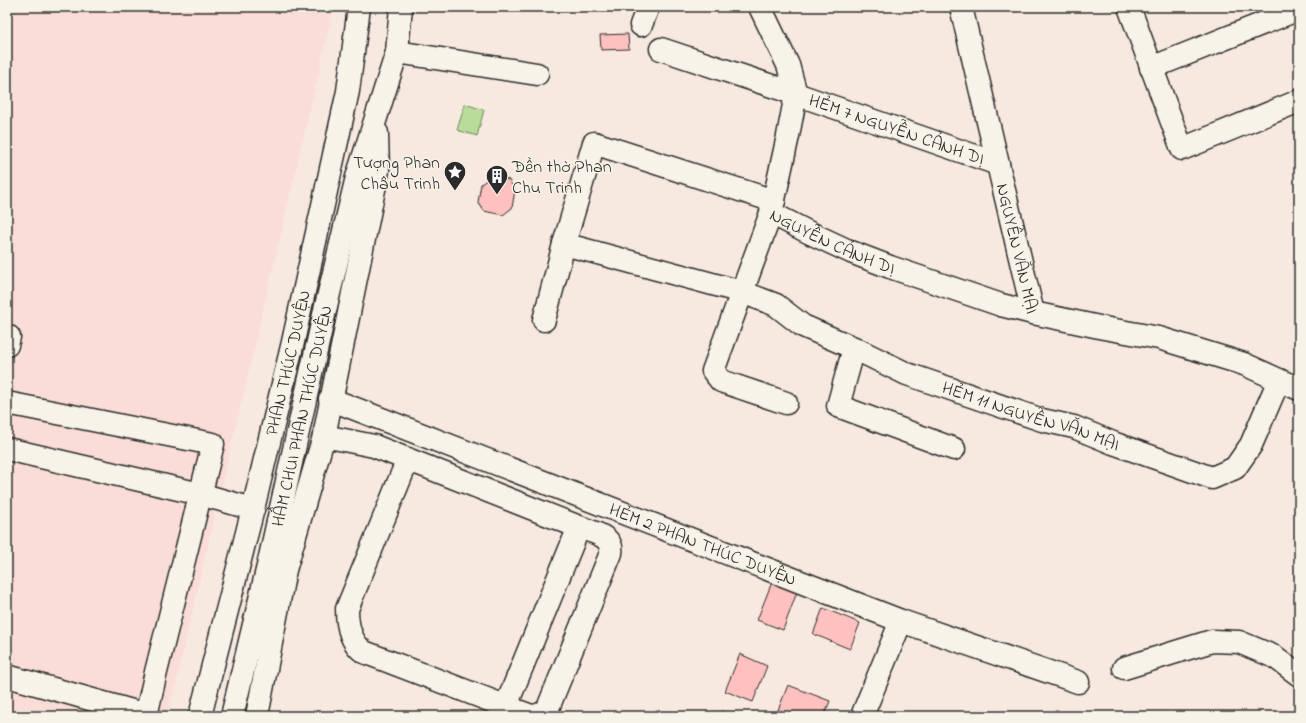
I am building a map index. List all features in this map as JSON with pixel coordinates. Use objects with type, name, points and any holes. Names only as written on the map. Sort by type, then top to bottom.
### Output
[{"type":"street","name":"PHAN THÚC DUYỆN","points":[[200,716],[253,509],[293,342],[348,91],[359,7]]},
{"type":"street","points":[[257,716],[285,570],[324,436],[330,399],[378,170],[376,118],[397,52],[401,7]]},
{"type":"street","name":"NGUYỄN CẢNH DỊ","points":[[760,7],[788,65],[796,94],[772,207],[808,232],[890,267],[1002,305],[1033,313]]},
{"type":"street","name":"NGUYỄN VĂN MẠI","points":[[961,7],[1033,313],[1159,338],[1244,364],[1299,389]]},
{"type":"street","points":[[1129,7],[1182,148],[1299,101]]},
{"type":"street","points":[[1151,68],[1299,9]]},
{"type":"street","name":"HẺM 7 NGUYỄN CẢNH DỊ","points":[[661,49],[998,164]]},
{"type":"street","points":[[397,52],[537,74]]},
{"type":"street","name":"HẦM CHUI PHAN THÚC DUYỆN","points":[[232,716],[357,177],[376,118]]},
{"type":"street","points":[[544,320],[564,244],[594,143],[772,207],[713,372],[721,381],[786,404]]},
{"type":"street","name":"HẺM 11 NGUYỄN VĂN MẠI","points":[[564,244],[742,292],[776,305],[803,326],[854,348],[907,374],[1042,420],[1074,427],[1113,443],[1212,478],[1235,468],[1251,445],[1279,380]]},
{"type":"street","points":[[854,348],[838,406],[954,449]]},
{"type":"street","name":"HẺM 2 PHAN THÚC DUYỆN","points":[[330,399],[901,621],[1078,682]]},
{"type":"street","points":[[7,403],[213,444],[146,715],[7,676]]},
{"type":"street","points":[[324,436],[374,446],[408,459],[604,537],[609,542],[612,548],[611,553],[548,708],[544,713],[537,716],[531,716],[364,652],[359,648],[350,634],[347,609],[408,459]]},
{"type":"street","points":[[7,449],[200,494],[253,509]]},
{"type":"street","points":[[506,706],[579,527]]},
{"type":"street","points":[[862,716],[901,621]]},
{"type":"street","points":[[1124,668],[1212,641],[1240,642],[1275,657],[1299,675]]},
{"type":"shaded area","points":[[7,7],[334,7],[168,716],[7,716]]},
{"type":"green space","points":[[465,104],[484,110],[477,136],[457,130]]},
{"type":"building","points":[[628,34],[629,49],[601,50],[600,35]]},
{"type":"building","name":"Đền thờ Phan Chu Trinh","points":[[491,177],[509,180],[515,190],[512,208],[503,215],[484,211],[478,202],[481,184]]},
{"type":"building","points":[[772,582],[797,592],[783,630],[757,620]]},
{"type":"building","points":[[823,608],[860,623],[850,649],[813,634]]},
{"type":"building","points":[[740,654],[767,666],[753,702],[725,691]]},
{"type":"building","points":[[788,685],[830,701],[824,716],[793,716],[778,710]]},
{"type":"building","points":[[721,711],[734,716],[718,716]]},
{"type":"place","name":"Tượng Phan Châu Trinh","points":[[455,192]]},
{"type":"place","name":"Đền thờ Phan Chu Trinh","points":[[497,196]]}]
